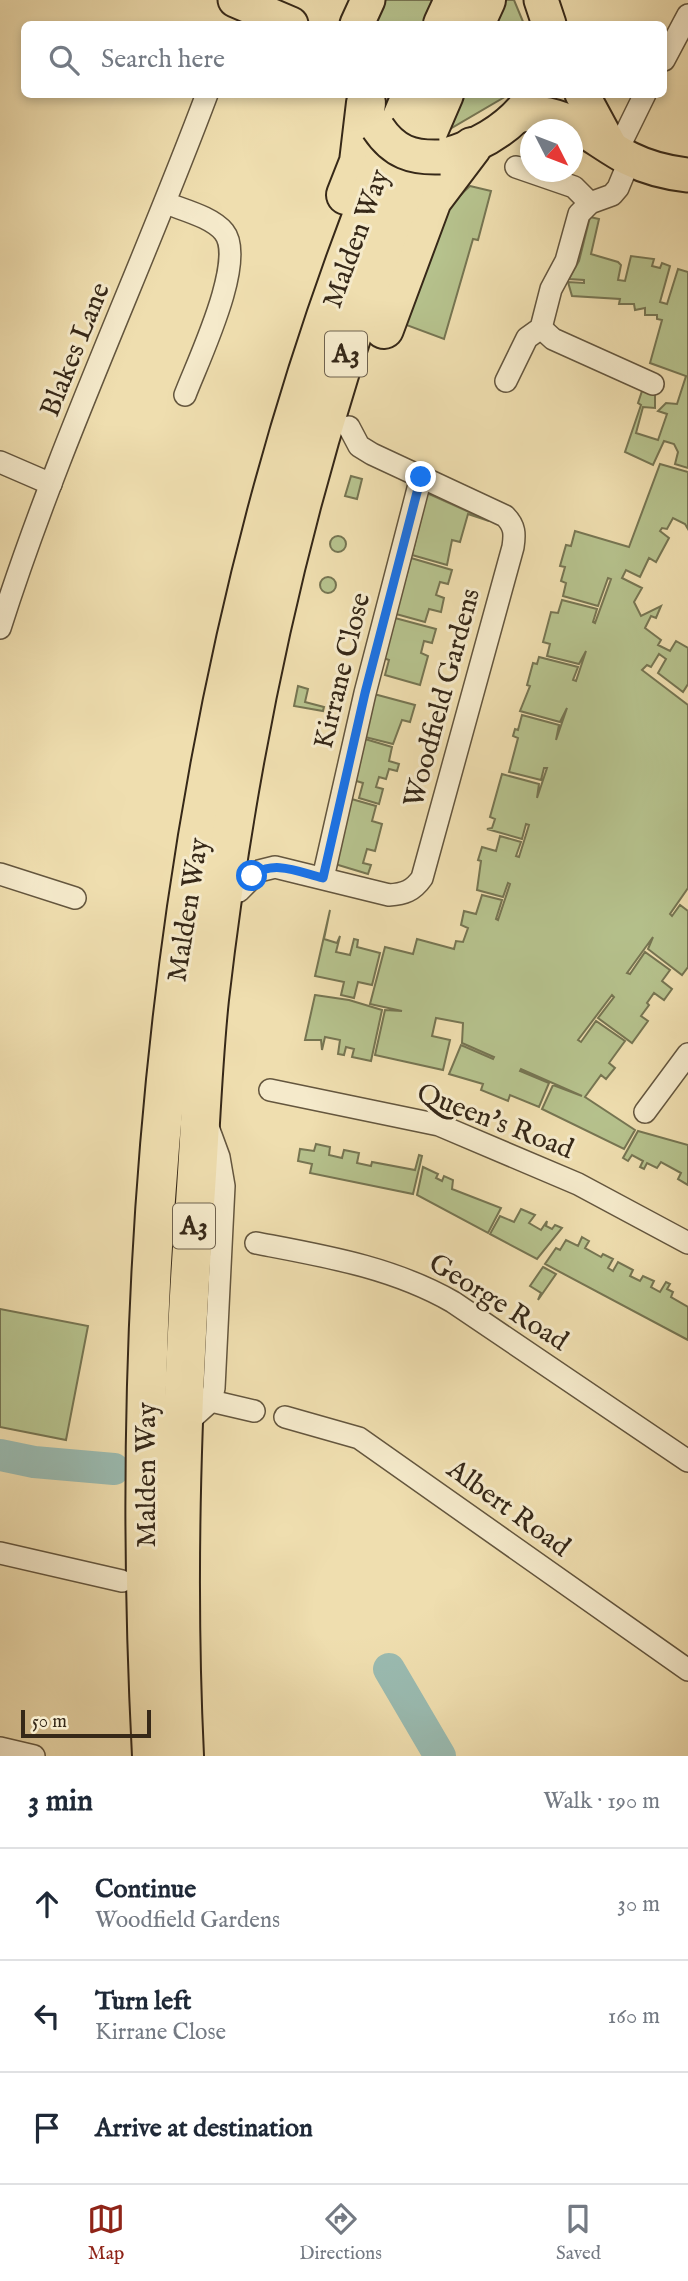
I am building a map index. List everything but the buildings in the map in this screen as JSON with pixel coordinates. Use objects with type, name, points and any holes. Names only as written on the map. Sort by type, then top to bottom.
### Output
[{"type":"highway","points":[[444,21],[454,0]]},
{"type":"highway","points":[[476,21],[486,0]]},
{"type":"highway","name":"Malden Way","points":[[152,1756],[146,1589],[148,1326],[192,1003],[206,797],[229,675],[268,513],[315,357],[351,252],[410,98]]},
{"type":"highway","name":"Malden Way","points":[[184,1756],[179,1586],[181,1438],[202,1112],[192,1003],[226,871],[255,700],[301,507],[360,314],[442,98]]},
{"type":"highway","points":[[192,1003],[173,942],[187,778],[211,634],[251,478],[287,362],[359,162],[369,108]]},
{"type":"highway","points":[[192,1003],[239,891],[298,625],[349,426],[422,224],[456,152]]},
{"type":"highway","name":"A3","points":[[126,1756],[122,1581],[133,1392],[148,1326]]},
{"type":"highway","name":"A3","points":[[181,1438],[190,1503],[207,1756]]},
{"type":"main road","points":[[358,21],[368,0]]},
{"type":"main road","points":[[541,0],[548,21]]},
{"type":"main road","points":[[240,5],[282,21]]},
{"type":"main road","points":[[585,98],[618,151]]},
{"type":"main road","points":[[369,108],[396,149],[409,155],[456,152],[526,105],[659,170],[688,175]]},
{"type":"street","points":[[667,53],[688,15]]},
{"type":"street","name":"Blakes Lane","points":[[0,628],[51,484],[166,203],[205,98]]},
{"type":"street","points":[[506,381],[527,338],[541,328],[551,289],[566,261],[579,214],[590,202],[611,195],[618,188],[618,151],[643,98]]},
{"type":"street","points":[[516,167],[574,187],[590,202]]},
{"type":"street","points":[[166,203],[218,226],[226,233],[230,247],[224,290],[185,395]]},
{"type":"street","points":[[541,328],[553,339],[653,384]]},
{"type":"street","name":"Woodfield Gardens","points":[[239,891],[265,867],[389,895],[412,890],[422,878],[513,547],[515,535],[512,523],[505,516],[359,446],[349,426]]},
{"type":"street","points":[[0,462],[51,484]]},
{"type":"street","name":"Kirrane Close","points":[[323,878],[365,693],[421,477]]},
{"type":"street","points":[[0,874],[75,898]]},
{"type":"street","points":[[645,1112],[688,1054]]},
{"type":"street","name":"Queen's Road","points":[[270,1090],[439,1125],[578,1184],[688,1243]]},
{"type":"street","name":"Malden Way","points":[[181,1438],[211,1401],[224,1186],[219,1157],[202,1112]]},
{"type":"street","name":"George Road","points":[[256,1242],[388,1271],[420,1283],[472,1314],[688,1461]]},
{"type":"street","points":[[211,1401],[254,1410]]},
{"type":"street","name":"Albert Road","points":[[285,1417],[359,1438],[688,1670]]},
{"type":"street","points":[[0,1553],[122,1581]]},
{"type":"street","points":[[0,1748],[34,1756]]},
{"type":"green space","points":[[382,0],[438,0],[428,21],[372,21]]},
{"type":"green space","points":[[502,0],[514,0],[523,21],[492,21]]},
{"type":"green space","points":[[459,98],[503,98],[443,133]]},
{"type":"green space","points":[[470,186],[491,191],[478,240],[473,239],[444,339],[401,323],[436,232],[445,215]]},
{"type":"green space","points":[[590,217],[599,219],[591,254],[618,262],[621,265],[618,280],[625,281],[631,256],[654,259],[652,266],[660,268],[662,263],[670,266],[660,302],[667,304],[678,269],[688,272],[688,468],[675,464],[678,452],[674,444],[664,441],[653,465],[625,452],[641,405],[638,403],[643,388],[655,395],[655,408],[643,407],[636,433],[658,440],[667,414],[658,411],[666,403],[677,404],[686,376],[650,363],[662,320],[657,319],[657,315],[645,315],[645,308],[635,310],[634,304],[619,304],[620,299],[572,296],[568,282],[584,283],[584,280],[569,279],[579,261]]},
{"type":"green space","points":[[660,464],[688,472],[688,529],[685,524],[673,518],[667,529],[662,528],[660,531],[669,538],[656,562],[649,558],[640,577],[626,570],[622,578],[642,588],[634,602],[641,616],[661,606],[656,618],[651,616],[645,628],[661,640],[658,645],[670,651],[676,641],[688,648],[688,684],[683,692],[658,673],[666,659],[659,654],[651,667],[647,665],[642,670],[688,705],[688,888],[670,914],[672,916],[680,905],[688,911],[688,967],[682,975],[648,949],[653,937],[627,973],[630,974],[645,952],[670,970],[662,981],[672,989],[664,1000],[654,993],[641,1016],[648,1021],[632,1043],[598,1018],[614,997],[612,995],[578,1040],[581,1042],[596,1021],[625,1041],[609,1063],[615,1068],[606,1079],[601,1075],[585,1097],[635,1130],[624,1149],[542,1109],[553,1085],[582,1096],[521,1069],[520,1071],[549,1083],[539,1107],[510,1095],[508,1101],[481,1090],[483,1084],[449,1074],[461,1045],[493,1059],[494,1057],[462,1043],[463,1023],[436,1018],[432,1036],[450,1040],[443,1070],[375,1055],[385,1010],[402,1011],[370,1004],[385,947],[413,954],[417,939],[454,949],[456,941],[463,942],[468,928],[461,925],[464,911],[476,914],[482,895],[502,900],[496,919],[498,920],[510,884],[508,883],[503,897],[477,890],[481,861],[478,860],[482,847],[496,851],[500,836],[521,842],[516,856],[519,857],[529,825],[526,824],[522,839],[487,829],[492,828],[495,819],[490,817],[502,774],[539,784],[537,798],[547,768],[544,768],[541,780],[509,772],[518,738],[513,736],[515,729],[518,730],[522,715],[559,725],[556,740],[567,708],[560,722],[520,711],[530,686],[527,685],[533,663],[537,664],[539,657],[578,667],[573,680],[576,681],[586,651],[579,664],[547,656],[550,644],[543,642],[551,612],[558,613],[562,600],[597,609],[593,622],[595,623],[611,579],[608,578],[598,606],[563,596],[566,583],[561,581],[565,567],[560,566],[566,545],[571,546],[575,531],[629,547]]},
{"type":"green space","points":[[351,476],[362,479],[357,499],[345,496]]},
{"type":"green space","points":[[427,493],[489,521],[468,514],[460,542],[452,540],[447,565],[412,555]]},
{"type":"green space","points":[[335,536],[341,536],[346,544],[344,550],[335,552],[330,547],[330,541]]},
{"type":"green space","points":[[411,558],[452,570],[448,584],[440,582],[436,595],[444,598],[441,612],[429,609],[425,622],[396,614]]},
{"type":"green space","points":[[325,577],[331,577],[336,585],[334,591],[325,593],[320,588],[320,582]]},
{"type":"green space","points":[[395,618],[436,629],[432,643],[424,641],[421,653],[428,656],[420,685],[385,675],[389,660],[383,658]]},
{"type":"green space","points":[[298,686],[308,689],[305,702],[324,707],[323,711],[294,706]]},
{"type":"green space","points":[[374,694],[415,705],[410,722],[402,720],[393,744],[365,737]]},
{"type":"green space","points":[[365,739],[392,747],[389,761],[399,764],[397,771],[389,769],[386,779],[379,777],[376,787],[383,789],[379,804],[359,798],[363,783],[353,780]]},
{"type":"green space","points":[[348,798],[376,806],[372,821],[382,824],[375,851],[367,849],[363,863],[371,865],[368,874],[335,864]]},
{"type":"green space","points":[[330,910],[324,939],[337,943],[340,936],[336,952],[350,955],[354,939],[358,940],[357,947],[380,953],[372,985],[358,982],[354,998],[341,995],[344,982],[315,976]]},
{"type":"green space","points":[[315,995],[349,1000],[382,1010],[371,1061],[352,1057],[354,1049],[346,1047],[344,1055],[338,1054],[340,1040],[325,1037],[322,1050],[321,1040],[305,1040]]},
{"type":"green space","points":[[638,1131],[688,1145],[688,1185],[678,1179],[681,1173],[661,1162],[657,1168],[647,1163],[644,1169],[640,1167],[643,1161],[632,1155],[628,1161],[623,1158]]},
{"type":"green space","points":[[316,1144],[330,1147],[329,1155],[342,1158],[344,1150],[359,1153],[357,1163],[371,1166],[372,1162],[415,1170],[419,1155],[422,1156],[413,1194],[310,1173],[312,1164],[298,1161],[300,1149],[314,1151]]},
{"type":"green space","points":[[423,1167],[438,1174],[436,1178],[442,1181],[444,1176],[453,1180],[452,1189],[501,1208],[488,1233],[417,1195]]},
{"type":"green space","points":[[521,1209],[535,1215],[529,1223],[541,1230],[547,1221],[546,1226],[552,1229],[555,1225],[562,1228],[537,1259],[490,1234],[500,1216],[514,1222]]},
{"type":"green space","points":[[582,1237],[589,1241],[585,1248],[601,1257],[603,1254],[613,1259],[608,1268],[613,1271],[618,1262],[633,1270],[630,1276],[640,1281],[643,1276],[654,1281],[651,1287],[660,1292],[666,1282],[670,1284],[667,1289],[673,1292],[671,1297],[688,1307],[688,1340],[545,1264],[556,1248],[560,1250],[566,1240],[578,1246]]},
{"type":"green space","points":[[543,1267],[556,1274],[538,1300],[541,1293],[530,1286]]},
{"type":"green space","points":[[0,1309],[88,1326],[66,1440],[0,1427]]},
{"type":"waterway","points":[[0,1455],[34,1462],[114,1469]]},
{"type":"waterway","points":[[389,1669],[440,1756]]},
{"type":"route","points":[[252,876],[265,867],[275,867],[323,878],[365,693],[421,477]]}]
